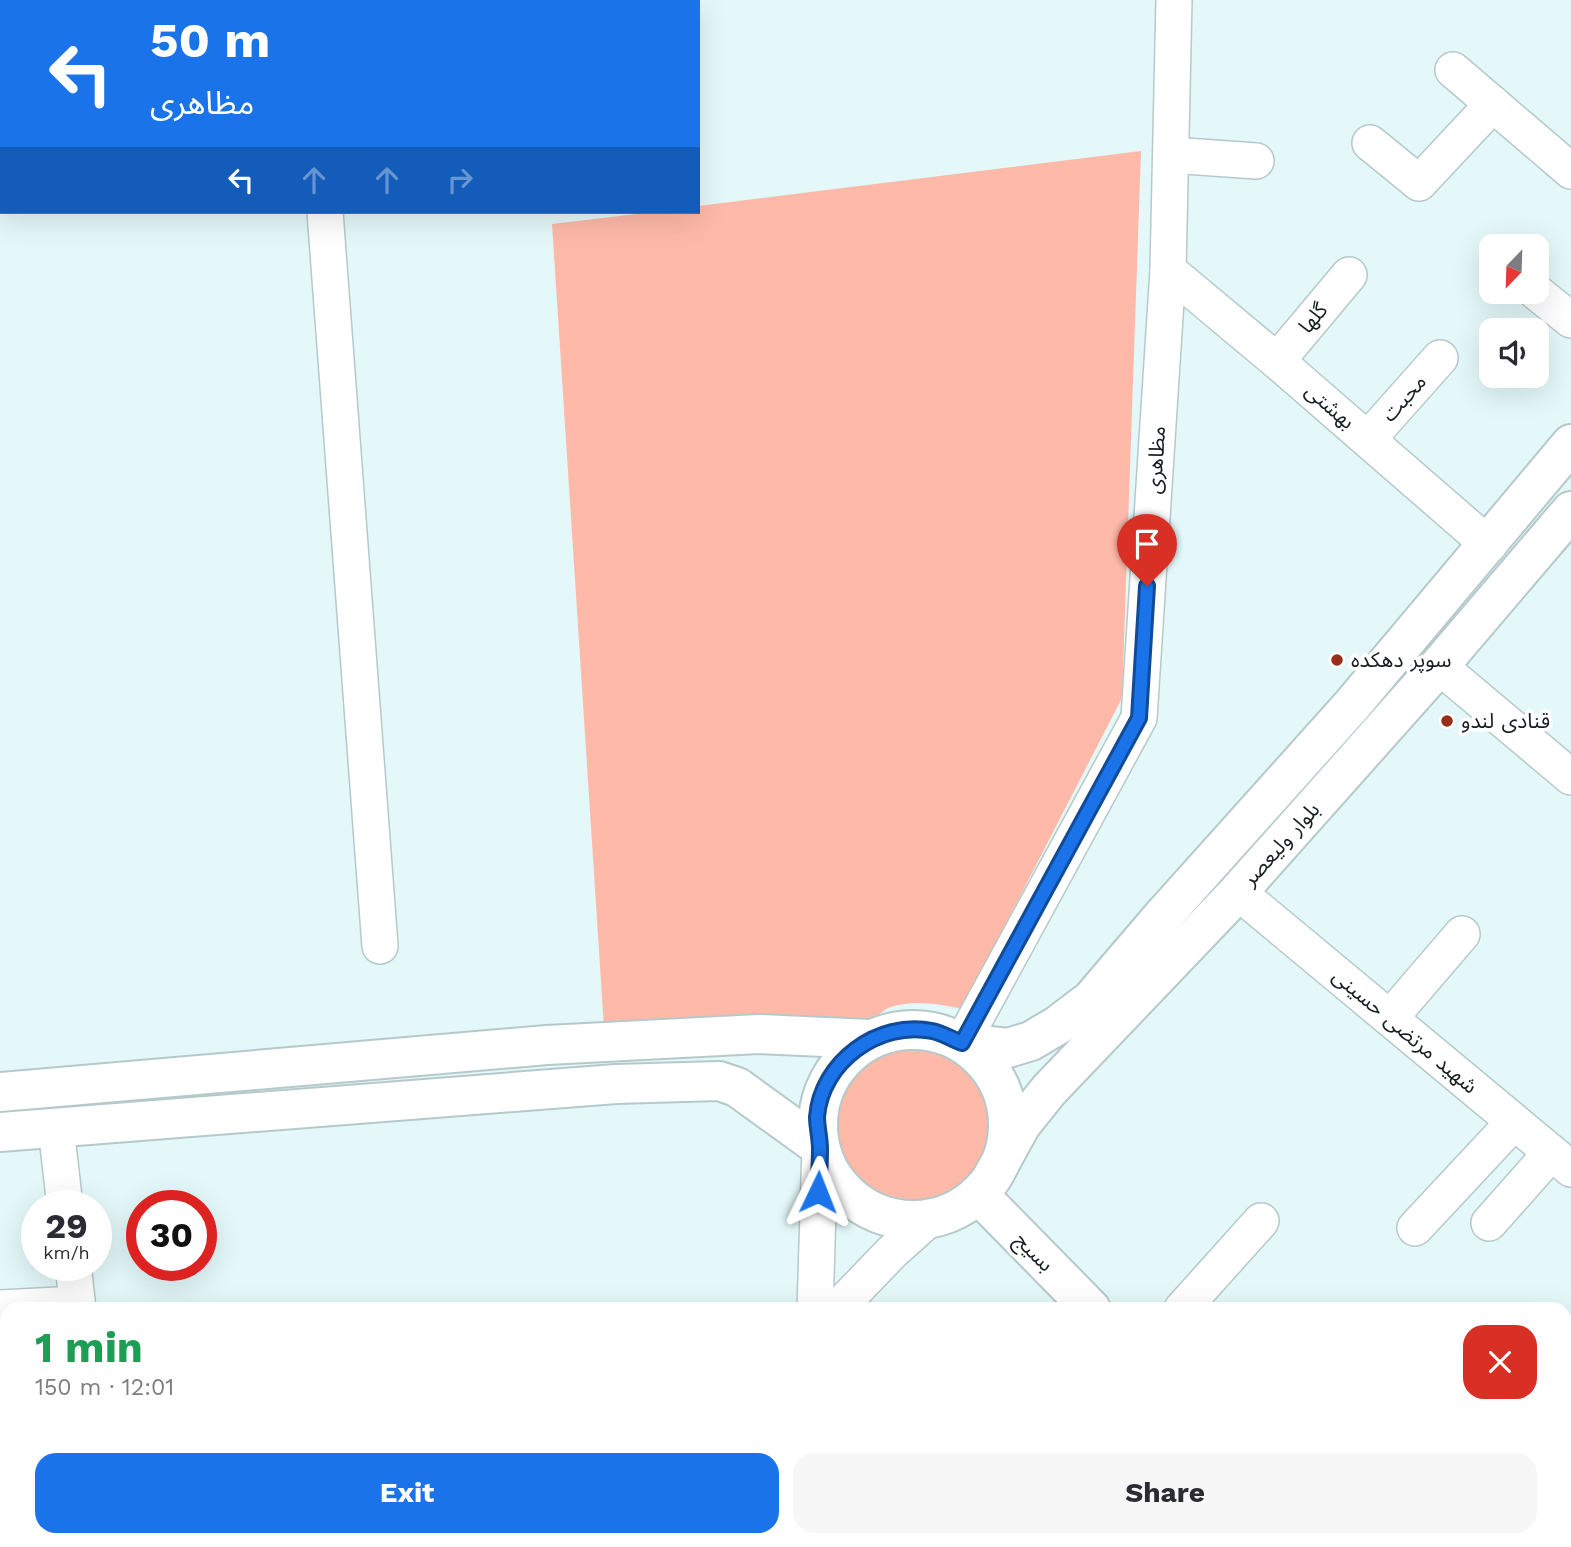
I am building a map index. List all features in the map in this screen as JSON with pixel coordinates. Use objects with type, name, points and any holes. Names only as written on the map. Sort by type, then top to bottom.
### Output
[{"type":"street","name":"مظاهری","points":[[962,1043],[1139,718],[1168,270],[1174,0]]},
{"type":"street","points":[[1452,70],[1571,171]]},
{"type":"street","points":[[1370,143],[1419,183],[1493,104]]},
{"type":"street","points":[[1171,155],[1256,161]]},
{"type":"street","points":[[325,214],[380,946]]},
{"type":"street","name":"بهشتی","points":[[1168,270],[1489,545]]},
{"type":"street","name":"گلها","points":[[1277,361],[1349,275]]},
{"type":"street","points":[[1549,302],[1571,320]]},
{"type":"street","name":"محبت","points":[[1368,439],[1440,358]]},
{"type":"street","name":"بلوار ولیعصر","points":[[962,1043],[1008,1048],[1031,1041],[1091,1000],[1352,705],[1489,545],[1571,444]]},
{"type":"street","name":"بلوار ولیعصر","points":[[985,1185],[1021,1125],[1049,1090],[1238,892],[1568,522]]},
{"type":"street","points":[[1439,666],[1571,777]]},
{"type":"street","name":"شهید مرتضی حسینی","points":[[1238,892],[1561,1161]]},
{"type":"street","points":[[1390,1018],[1462,934]]},
{"type":"street","points":[[0,1092],[547,1045],[759,1034],[869,1039],[900,1030],[932,1031],[962,1043],[993,1073],[1005,1103],[1007,1135],[1003,1156],[985,1185],[955,1210],[930,1218],[901,1219],[873,1211],[849,1196],[831,1174],[820,1147],[737,1087],[719,1081],[616,1084],[0,1132]]},
{"type":"street","points":[[815,1302],[820,1147],[817,1116],[825,1084],[844,1058],[869,1039]]},
{"type":"street","points":[[1415,1228],[1514,1122]]},
{"type":"street","points":[[56,1128],[63,1190]]},
{"type":"street","points":[[1489,1223],[1561,1161]]},
{"type":"street","name":"بسیج","points":[[985,1185],[1085,1302]]},
{"type":"street","points":[[844,1302],[892,1252],[930,1218]]},
{"type":"street","points":[[1188,1302],[1261,1221]]},
{"type":"street","points":[[75,1281],[78,1302]]},
{"type":"shaded area","points":[[1141,151],[1122,698],[962,1009],[915,1003],[888,1008],[869,1022],[604,1028],[552,224],[636,214],[700,214],[700,206]]},
{"type":"shaded area","points":[[915,1046],[946,1052],[972,1070],[990,1096],[996,1127],[990,1158],[972,1184],[946,1202],[915,1208],[884,1202],[858,1184],[840,1158],[834,1127],[840,1096],[858,1070],[884,1052]]},
{"type":"place","name":"سوپر دهکده","points":[[1337,660]]},
{"type":"place","name":"قنادی لندو","points":[[1447,721]]},
{"type":"route","points":[[818,1192],[820,1147],[817,1116],[825,1084],[844,1058],[869,1039],[900,1030],[932,1031],[962,1043],[1139,718],[1147,586]]}]
